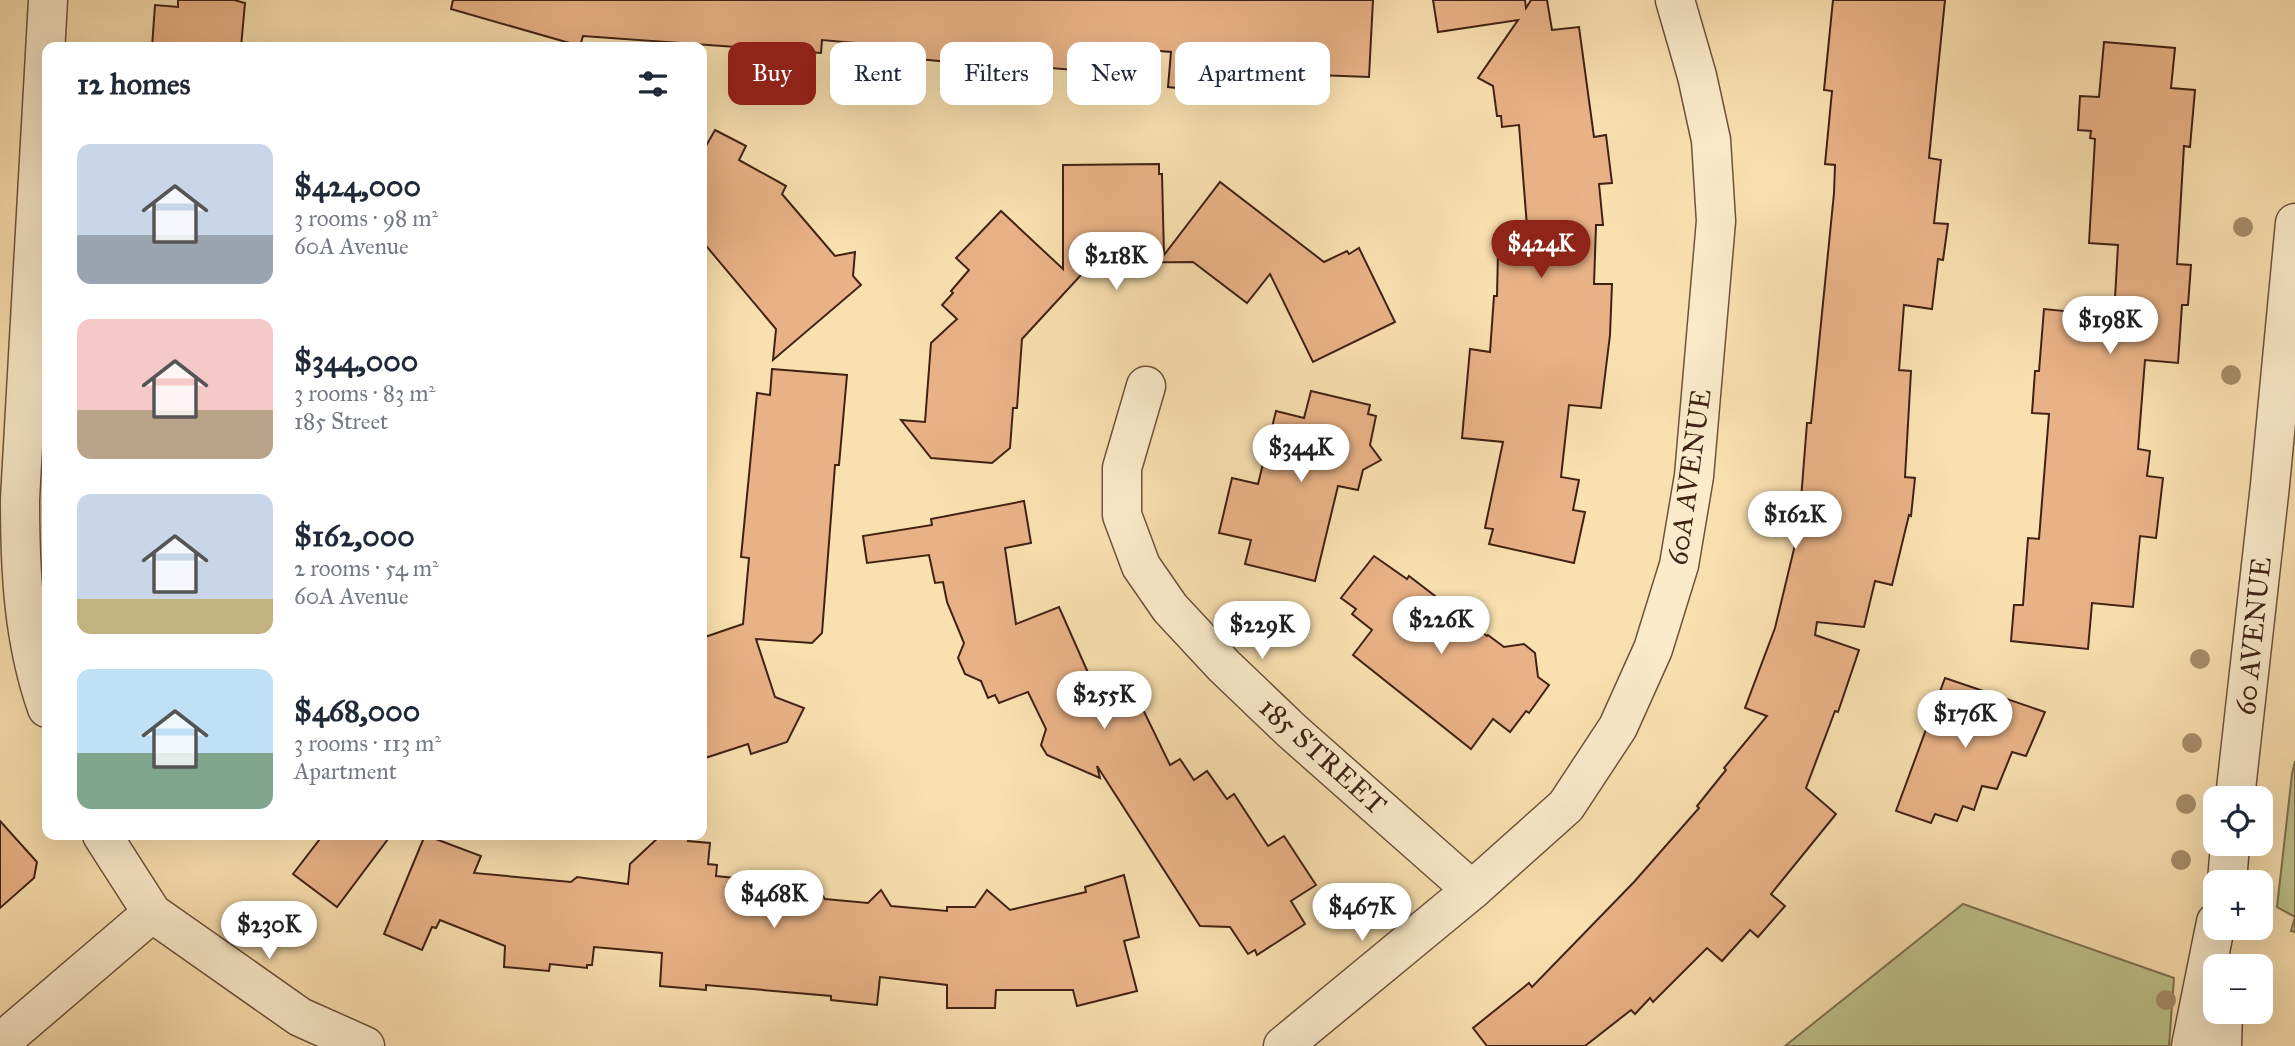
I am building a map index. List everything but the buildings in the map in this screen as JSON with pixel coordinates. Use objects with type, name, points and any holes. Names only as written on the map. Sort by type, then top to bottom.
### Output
[{"type":"street","points":[[47,42],[48,0]]},
{"type":"street","name":"60A AVENUE","points":[[1283,1046],[1472,890],[1566,806],[1618,727],[1653,649],[1679,565],[1694,476],[1716,220],[1711,140],[1697,76],[1675,0]]},
{"type":"street","points":[[42,198],[38,330],[20,499],[20,568],[26,628],[42,689]]},
{"type":"street","name":"60 AVENUE","points":[[2236,786],[2295,223]]},
{"type":"street","name":"185 STREET","points":[[1146,386],[1122,468],[1122,515],[1141,566],[1170,608],[1224,666],[1292,731],[1472,890]]},
{"type":"street","points":[[106,840],[152,913],[300,1017],[365,1046]]},
{"type":"street","points":[[0,1043],[152,913]]},
{"type":"street","points":[[2191,1046],[2212,940]]},
{"type":"street","points":[[2222,1046],[2223,1024]]},
{"type":"green space","points":[[2295,761],[2295,917],[2277,907]]},
{"type":"green space","points":[[1963,904],[2174,978],[2169,1046],[1785,1046]]}]
